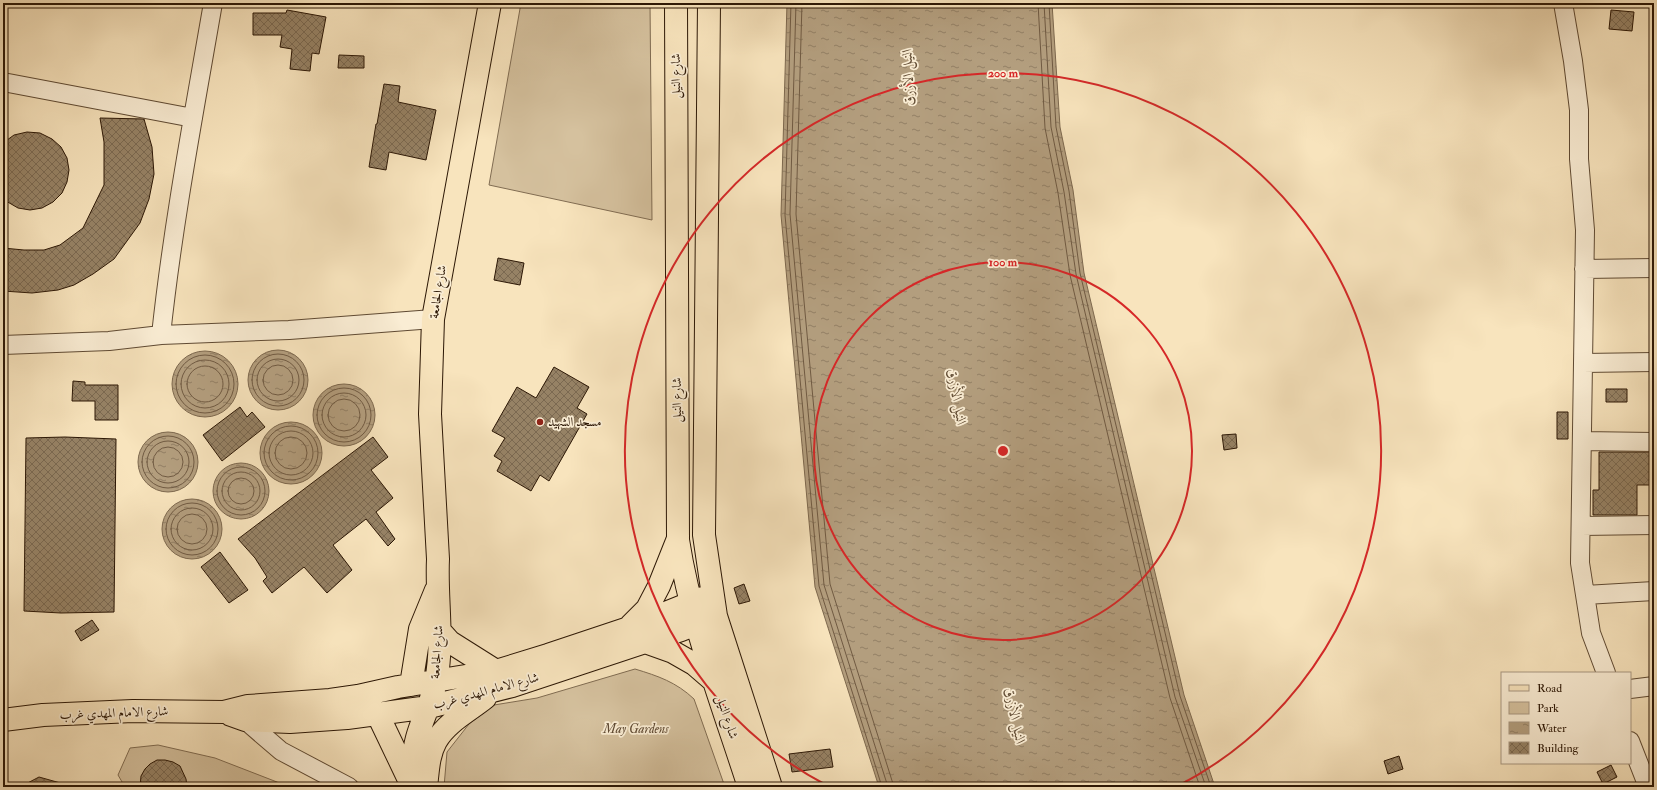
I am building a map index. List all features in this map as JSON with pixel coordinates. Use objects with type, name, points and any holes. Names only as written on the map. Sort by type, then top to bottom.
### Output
[{"type":"main road","name":"شارع الجامعة","points":[[417,787],[413,762],[416,743],[429,707],[436,681],[441,632],[430,414],[433,319],[490,3]]},
{"type":"main road","name":"شارع النيل","points":[[676,3],[678,540],[683,573],[693,614],[716,684],[753,776],[771,787]]},
{"type":"main road","name":"شارع النيل","points":[[709,3],[704,535],[716,616],[753,776]]},
{"type":"main road","points":[[677,372],[706,371]]},
{"type":"main road","points":[[626,629],[647,609],[659,586],[678,540]]},
{"type":"main road","name":"شارع الجامعة","points":[[410,685],[420,628],[438,586]]},
{"type":"main road","name":"شارع الامام المهدي غرب","points":[[224,712],[245,720],[290,722],[378,715],[429,707],[491,693],[645,642],[693,614],[712,595]]},
{"type":"main road","name":"شارع الامام المهدي غرب","points":[[3,720],[43,716],[133,711],[224,712],[248,706],[330,700],[358,696],[410,685],[496,671],[548,656],[626,629],[693,614],[716,616]]},
{"type":"main road","points":[[441,632],[450,642],[496,671]]},
{"type":"main road","points":[[645,642],[673,652],[694,664],[716,684]]},
{"type":"main road","points":[[426,787],[428,765],[436,742],[445,730],[458,718],[491,693]]},
{"type":"main road","points":[[358,696],[378,715],[412,787]]},
{"type":"street","points":[[161,334],[166,292],[193,118],[213,3]]},
{"type":"street","points":[[1564,3],[1579,110],[1579,159],[1585,230],[1580,563],[1591,633],[1606,672]]},
{"type":"street","points":[[3,82],[193,118]]},
{"type":"street","points":[[1584,269],[1654,268]]},
{"type":"street","points":[[3,346],[109,341],[161,334],[289,330],[433,319]]},
{"type":"street","points":[[1583,363],[1654,362]]},
{"type":"street","points":[[1582,441],[1654,442]]},
{"type":"street","points":[[1581,526],[1654,525]]},
{"type":"street","points":[[1585,595],[1654,591]]},
{"type":"street","points":[[1631,689],[1654,686]]},
{"type":"street","points":[[245,720],[281,751],[349,787]]},
{"type":"street","points":[[1631,744],[1648,787]]},
{"type":"green space","points":[[521,3],[650,3],[652,220],[489,185]]},
{"type":"green space","name":"May Gardens","points":[[635,669],[666,680],[680,688],[694,699],[725,787],[444,787],[447,752],[469,724],[494,705],[537,698]]},
{"type":"green space","points":[[158,745],[215,758],[277,782],[286,787],[125,787],[118,775],[130,748]]},
{"type":"water","name":"النيل الأزرق","points":[[787,3],[1052,3],[1060,127],[1073,190],[1084,273],[1184,695],[1215,787],[879,787],[815,587],[781,215]]},
{"type":"water","points":[[278,350],[290,352],[303,363],[306,368],[308,380],[306,392],[295,405],[290,408],[278,410],[266,408],[253,397],[250,392],[248,380],[250,368],[261,355],[266,352]]},
{"type":"water","points":[[205,351],[218,354],[228,361],[235,371],[238,384],[235,397],[228,407],[218,414],[205,417],[192,414],[182,407],[175,397],[172,384],[175,371],[182,361],[192,354]]},
{"type":"water","points":[[338,384],[350,384],[366,393],[373,403],[375,415],[373,427],[366,437],[350,446],[338,446],[327,441],[318,432],[313,421],[313,409],[318,398],[327,389]]},
{"type":"water","points":[[291,422],[308,427],[313,431],[317,436],[322,453],[317,470],[313,475],[308,479],[291,484],[274,479],[269,475],[265,470],[260,453],[265,436],[269,431],[274,427]]},
{"type":"water","points":[[162,432],[174,432],[185,437],[193,445],[198,456],[196,474],[185,487],[174,492],[162,492],[151,487],[143,479],[138,468],[138,456],[143,445],[151,437]]},
{"type":"water","points":[[235,463],[247,463],[261,471],[269,485],[267,502],[261,511],[247,519],[235,519],[225,514],[218,507],[213,497],[213,485],[218,475],[225,468]]},
{"type":"water","points":[[186,499],[198,499],[209,504],[217,512],[222,523],[220,541],[209,554],[198,559],[186,559],[175,554],[167,546],[162,535],[162,523],[167,512],[175,504]]},
{"type":"building","points":[[287,10],[326,17],[319,54],[312,53],[310,71],[290,69],[292,49],[280,47],[282,35],[253,35],[253,13],[286,13]]},
{"type":"building","points":[[1611,10],[1634,12],[1632,31],[1609,29]]},
{"type":"building","points":[[339,55],[364,56],[364,68],[338,68]]},
{"type":"building","points":[[384,84],[400,86],[398,102],[436,110],[426,160],[389,152],[386,170],[369,167]]},
{"type":"building","points":[[100,118],[144,119],[152,147],[154,174],[149,199],[140,223],[114,259],[74,285],[58,290],[32,293],[3,291],[3,248],[44,250],[60,245],[83,228],[104,185],[104,142]]},
{"type":"building","points":[[27,132],[40,133],[52,139],[61,147],[67,158],[69,170],[67,182],[62,193],[53,202],[42,208],[30,210],[18,208],[6,201],[3,197],[3,143],[14,135]]},
{"type":"building","points":[[498,258],[524,263],[520,285],[494,280]]},
{"type":"building","name":"مسجد الشهيد","points":[[554,367],[589,387],[577,408],[587,414],[549,481],[540,475],[531,491],[497,471],[502,461],[494,456],[505,438],[492,431],[517,387],[536,398]]},
{"type":"building","points":[[73,381],[85,382],[85,385],[118,385],[118,420],[95,420],[95,401],[72,401]]},
{"type":"building","points":[[1606,389],[1627,389],[1627,402],[1606,402]]},
{"type":"building","points":[[240,407],[247,417],[252,412],[265,427],[222,461],[203,435]]},
{"type":"building","points":[[1557,412],[1568,412],[1568,439],[1557,439]]},
{"type":"building","points":[[1236,434],[1237,448],[1224,450],[1222,435]]},
{"type":"building","points":[[65,437],[116,439],[114,612],[61,613],[24,611],[26,438]]},
{"type":"building","points":[[373,437],[388,457],[371,470],[393,498],[376,512],[395,539],[388,546],[366,519],[333,545],[352,570],[327,593],[304,567],[272,593],[263,581],[267,577],[255,558],[238,539]]},
{"type":"building","points":[[1599,452],[1653,452],[1653,485],[1637,485],[1637,515],[1593,515],[1593,490],[1599,490]]},
{"type":"building","points":[[220,552],[248,590],[229,603],[201,567]]},
{"type":"building","points":[[744,584],[750,601],[739,604],[734,588]]},
{"type":"building","points":[[92,620],[99,630],[81,641],[75,631]]},
{"type":"building","points":[[830,749],[833,767],[792,772],[789,754]]},
{"type":"building","points":[[1399,756],[1403,769],[1388,774],[1384,761]]},
{"type":"building","points":[[157,760],[173,762],[180,766],[186,779],[187,787],[140,787],[141,776],[145,769]]},
{"type":"building","points":[[1611,765],[1617,777],[1603,784],[1597,772]]},
{"type":"building","points":[[39,777],[64,784],[64,787],[20,787]]},
{"type":"place","name":"مسجد الشهيد","points":[[540,422]]}]
